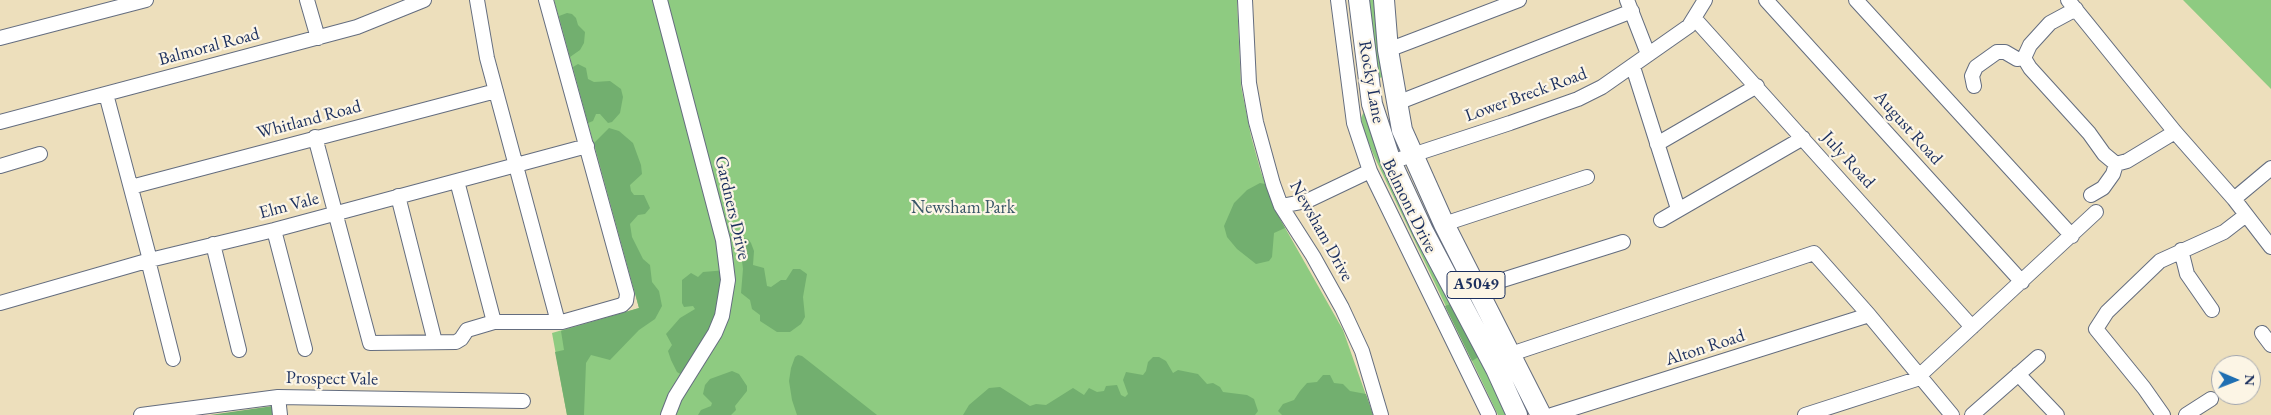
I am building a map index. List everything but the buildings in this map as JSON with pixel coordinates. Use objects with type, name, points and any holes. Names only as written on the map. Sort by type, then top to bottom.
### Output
[{"type":"highway","name":"Rocky Lane","points":[[1359,0],[1372,104],[1391,162]]},
{"type":"highway","name":"Rocky Lane","points":[[1384,0],[1388,50],[1402,130],[1413,154]]},
{"type":"highway","name":"A5049","points":[[1413,154],[1444,224],[1541,415]]},
{"type":"highway","name":"A5049","points":[[1391,162],[1423,231],[1496,369],[1517,415]]},
{"type":"street","points":[[0,38],[146,0]]},
{"type":"street","points":[[307,0],[318,38]]},
{"type":"street","name":"Balmoral Road","points":[[0,122],[357,27],[394,6],[424,0]]},
{"type":"street","points":[[477,0],[487,58],[558,322]]},
{"type":"street","points":[[316,137],[370,343],[459,341],[467,330],[494,322],[558,322],[622,305],[626,301],[627,294],[546,0]]},
{"type":"street","name":"Gardners Drive","points":[[660,0],[723,240],[728,280],[722,316],[714,333],[675,397],[668,415]]},
{"type":"street","name":"Newsham Drive","points":[[1245,0],[1248,83],[1258,130],[1281,206],[1313,256],[1342,308],[1362,351],[1382,415]]},
{"type":"street","name":"Belmont Drive","points":[[1338,0],[1354,123],[1370,171],[1489,415]]},
{"type":"street","points":[[1388,50],[1518,0]]},
{"type":"street","name":"Lower Breck Road","points":[[1391,162],[1578,99],[1633,67],[1648,54],[1689,26],[1705,0]]},
{"type":"street","name":"August Road","points":[[1766,0],[2022,282]]},
{"type":"street","points":[[1856,0],[2072,236]]},
{"type":"street","points":[[2024,58],[2030,44],[2072,4],[2175,132],[2234,199],[2271,247]]},
{"type":"street","points":[[1397,103],[1630,6],[1648,54]]},
{"type":"street","name":"July Road","points":[[1695,19],[1758,86],[1972,327]]},
{"type":"street","points":[[1974,86],[1972,76],[1976,67],[1996,52],[2005,52],[2017,60],[2024,58]]},
{"type":"street","points":[[2024,58],[2030,68],[2089,133],[2104,154],[2116,164]]},
{"type":"street","points":[[1633,67],[1678,209]]},
{"type":"street","points":[[1656,144],[1758,86]]},
{"type":"street","name":"Whitland Road","points":[[131,187],[496,90]]},
{"type":"street","points":[[106,94],[173,359]]},
{"type":"street","points":[[2116,164],[2127,161],[2175,132]]},
{"type":"street","points":[[1661,220],[1803,138]]},
{"type":"street","name":"Elm Vale","points":[[0,303],[149,260],[274,230],[587,146]]},
{"type":"street","points":[[0,166],[40,154]]},
{"type":"street","points":[[2091,195],[2103,188],[2113,174],[2116,164]]},
{"type":"street","points":[[2234,199],[2271,168]]},
{"type":"street","points":[[1281,206],[1307,201],[1370,171]]},
{"type":"street","points":[[1444,224],[1587,177]]},
{"type":"street","points":[[457,180],[494,322]]},
{"type":"street","points":[[398,196],[435,342]]},
{"type":"street","points":[[1804,415],[1922,374],[2096,212]]},
{"type":"street","points":[[2163,415],[2144,388],[2096,330],[2107,312],[2160,261],[2224,232],[2246,214]]},
{"type":"street","points":[[274,230],[306,349]]},
{"type":"street","points":[[1478,288],[1623,242]]},
{"type":"street","points":[[212,244],[239,350]]},
{"type":"street","points":[[2181,250],[2187,274],[2212,310]]},
{"type":"street","points":[[1511,354],[1814,253],[1922,374],[1952,415]]},
{"type":"street","name":"Alton Road","points":[[1552,415],[1869,315]]},
{"type":"street","points":[[2262,333],[2271,345]]},
{"type":"street","points":[[1972,415],[2038,357]]},
{"type":"street","points":[[2018,374],[2057,415]]},
{"type":"street","points":[[278,397],[280,415]]},
{"type":"street","name":"Prospect Vale","points":[[141,415],[278,397],[523,401]]},
{"type":"street","points":[[2186,415],[2211,399]]},
{"type":"green space","name":"Newsham Park","points":[[554,0],[1237,0],[1241,86],[1251,136],[1261,172],[1275,210],[1343,330],[1373,415],[567,415],[552,333],[639,308]]},
{"type":"green space","points":[[1364,0],[1374,0],[1383,77],[1375,79]]},
{"type":"green space","points":[[2183,0],[2271,0],[2271,89]]},
{"type":"green space","points":[[567,13],[572,14],[576,18],[578,25],[585,32],[584,43],[580,50],[570,57],[559,16]]},
{"type":"green space","points":[[578,64],[586,68],[588,79],[594,82],[610,81],[621,89],[623,97],[620,113],[612,122],[608,123],[600,114],[596,114],[593,121],[588,123],[573,67]]},
{"type":"green space","points":[[1367,105],[1512,415],[1498,415],[1374,156],[1361,118]]},
{"type":"green space","points":[[609,128],[619,131],[633,143],[641,165],[642,174],[630,185],[631,191],[634,195],[644,195],[650,208],[645,214],[638,215],[630,224],[632,237],[643,259],[650,265],[652,282],[659,291],[662,306],[655,319],[639,330],[610,360],[591,355],[586,363],[584,415],[567,415],[555,352],[564,350],[561,331],[639,308],[594,143]]},
{"type":"green space","points":[[1260,183],[1265,184],[1275,210],[1285,228],[1274,233],[1272,257],[1269,261],[1256,264],[1237,249],[1227,237],[1224,226],[1234,203],[1247,190]]},
{"type":"green space","points":[[739,237],[748,239],[751,243],[754,251],[753,265],[764,268],[767,286],[771,287],[781,280],[786,280],[793,269],[800,269],[807,274],[803,297],[805,317],[801,324],[790,332],[777,332],[760,321],[760,315],[752,309],[750,300],[741,293],[743,269]]},
{"type":"green space","points":[[727,270],[725,297],[687,378],[677,372],[671,360],[668,351],[672,345],[666,334],[680,318],[695,309],[693,306],[684,307],[682,303],[682,280],[691,273],[698,277],[703,272]]},
{"type":"green space","points":[[1456,302],[1483,354],[1472,361],[1445,306]]},
{"type":"green space","points":[[798,355],[802,356],[877,415],[797,415],[789,381],[791,368],[795,357]]},
{"type":"green space","points":[[1153,357],[1159,357],[1166,361],[1173,373],[1178,370],[1198,374],[1207,384],[1213,383],[1220,387],[1223,392],[1247,395],[1254,399],[1258,411],[1255,415],[963,415],[969,405],[989,388],[1000,387],[1030,406],[1036,404],[1046,405],[1073,388],[1084,395],[1089,388],[1097,392],[1104,391],[1106,386],[1117,385],[1121,395],[1125,397],[1128,394],[1123,380],[1126,372],[1143,375],[1148,362]]},
{"type":"green space","points":[[732,371],[739,374],[747,386],[747,391],[735,406],[736,410],[731,415],[698,415],[701,410],[711,406],[712,403],[703,394],[705,385],[710,379]]},
{"type":"green space","points":[[1323,375],[1330,375],[1334,383],[1343,384],[1350,391],[1366,394],[1373,415],[1282,415],[1278,411],[1283,404],[1294,400],[1307,383],[1317,382]]},
{"type":"green space","points":[[273,406],[274,415],[210,415]]}]
